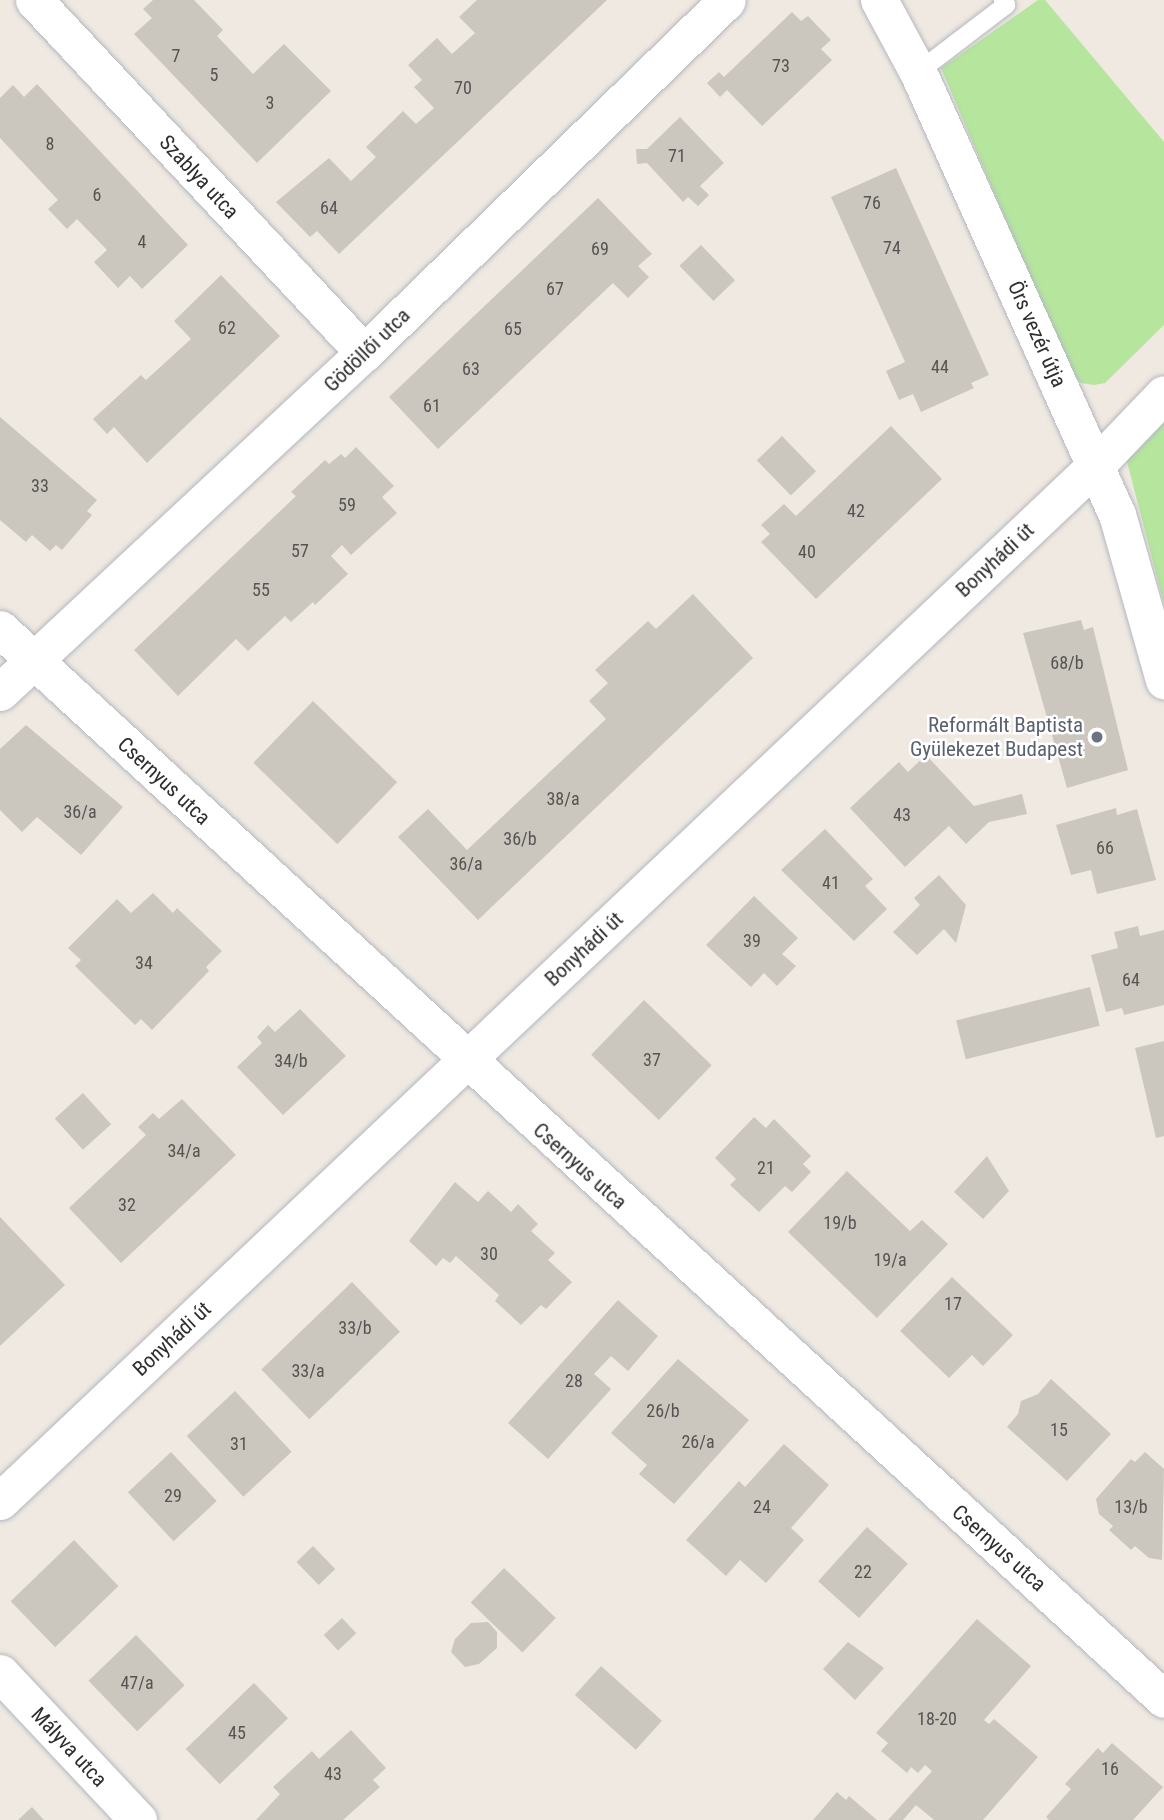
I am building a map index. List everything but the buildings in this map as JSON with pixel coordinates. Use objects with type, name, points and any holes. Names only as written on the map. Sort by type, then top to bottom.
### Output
[{"type":"street","name":"Szablya utca","points":[[34,0],[365,353]]},
{"type":"street","name":"Gödöllői utca","points":[[0,692],[365,353],[727,0]]},
{"type":"street","name":"Örs vezér útja","points":[[879,0],[918,72],[1117,514],[1164,680]]},
{"type":"street","name":"Bonyhádi út","points":[[0,1501],[1096,465],[1164,394]]},
{"type":"street","name":"Csernyus utca","points":[[0,629],[466,1061],[1164,1699]]},
{"type":"street","name":"Mályva utca","points":[[0,1674],[138,1820]]},
{"type":"lane","points":[[918,72],[1006,5],[1003,0]]},
{"type":"green space","points":[[1038,0],[1045,0],[1164,142],[1164,325],[1105,383],[1094,385],[1081,383],[1070,371],[941,68]]},
{"type":"green space","points":[[1164,419],[1164,604],[1125,454]]},
{"type":"place","name":"Reformált Baptista Gyülekezet Budapest","points":[[1097,737]]}]
